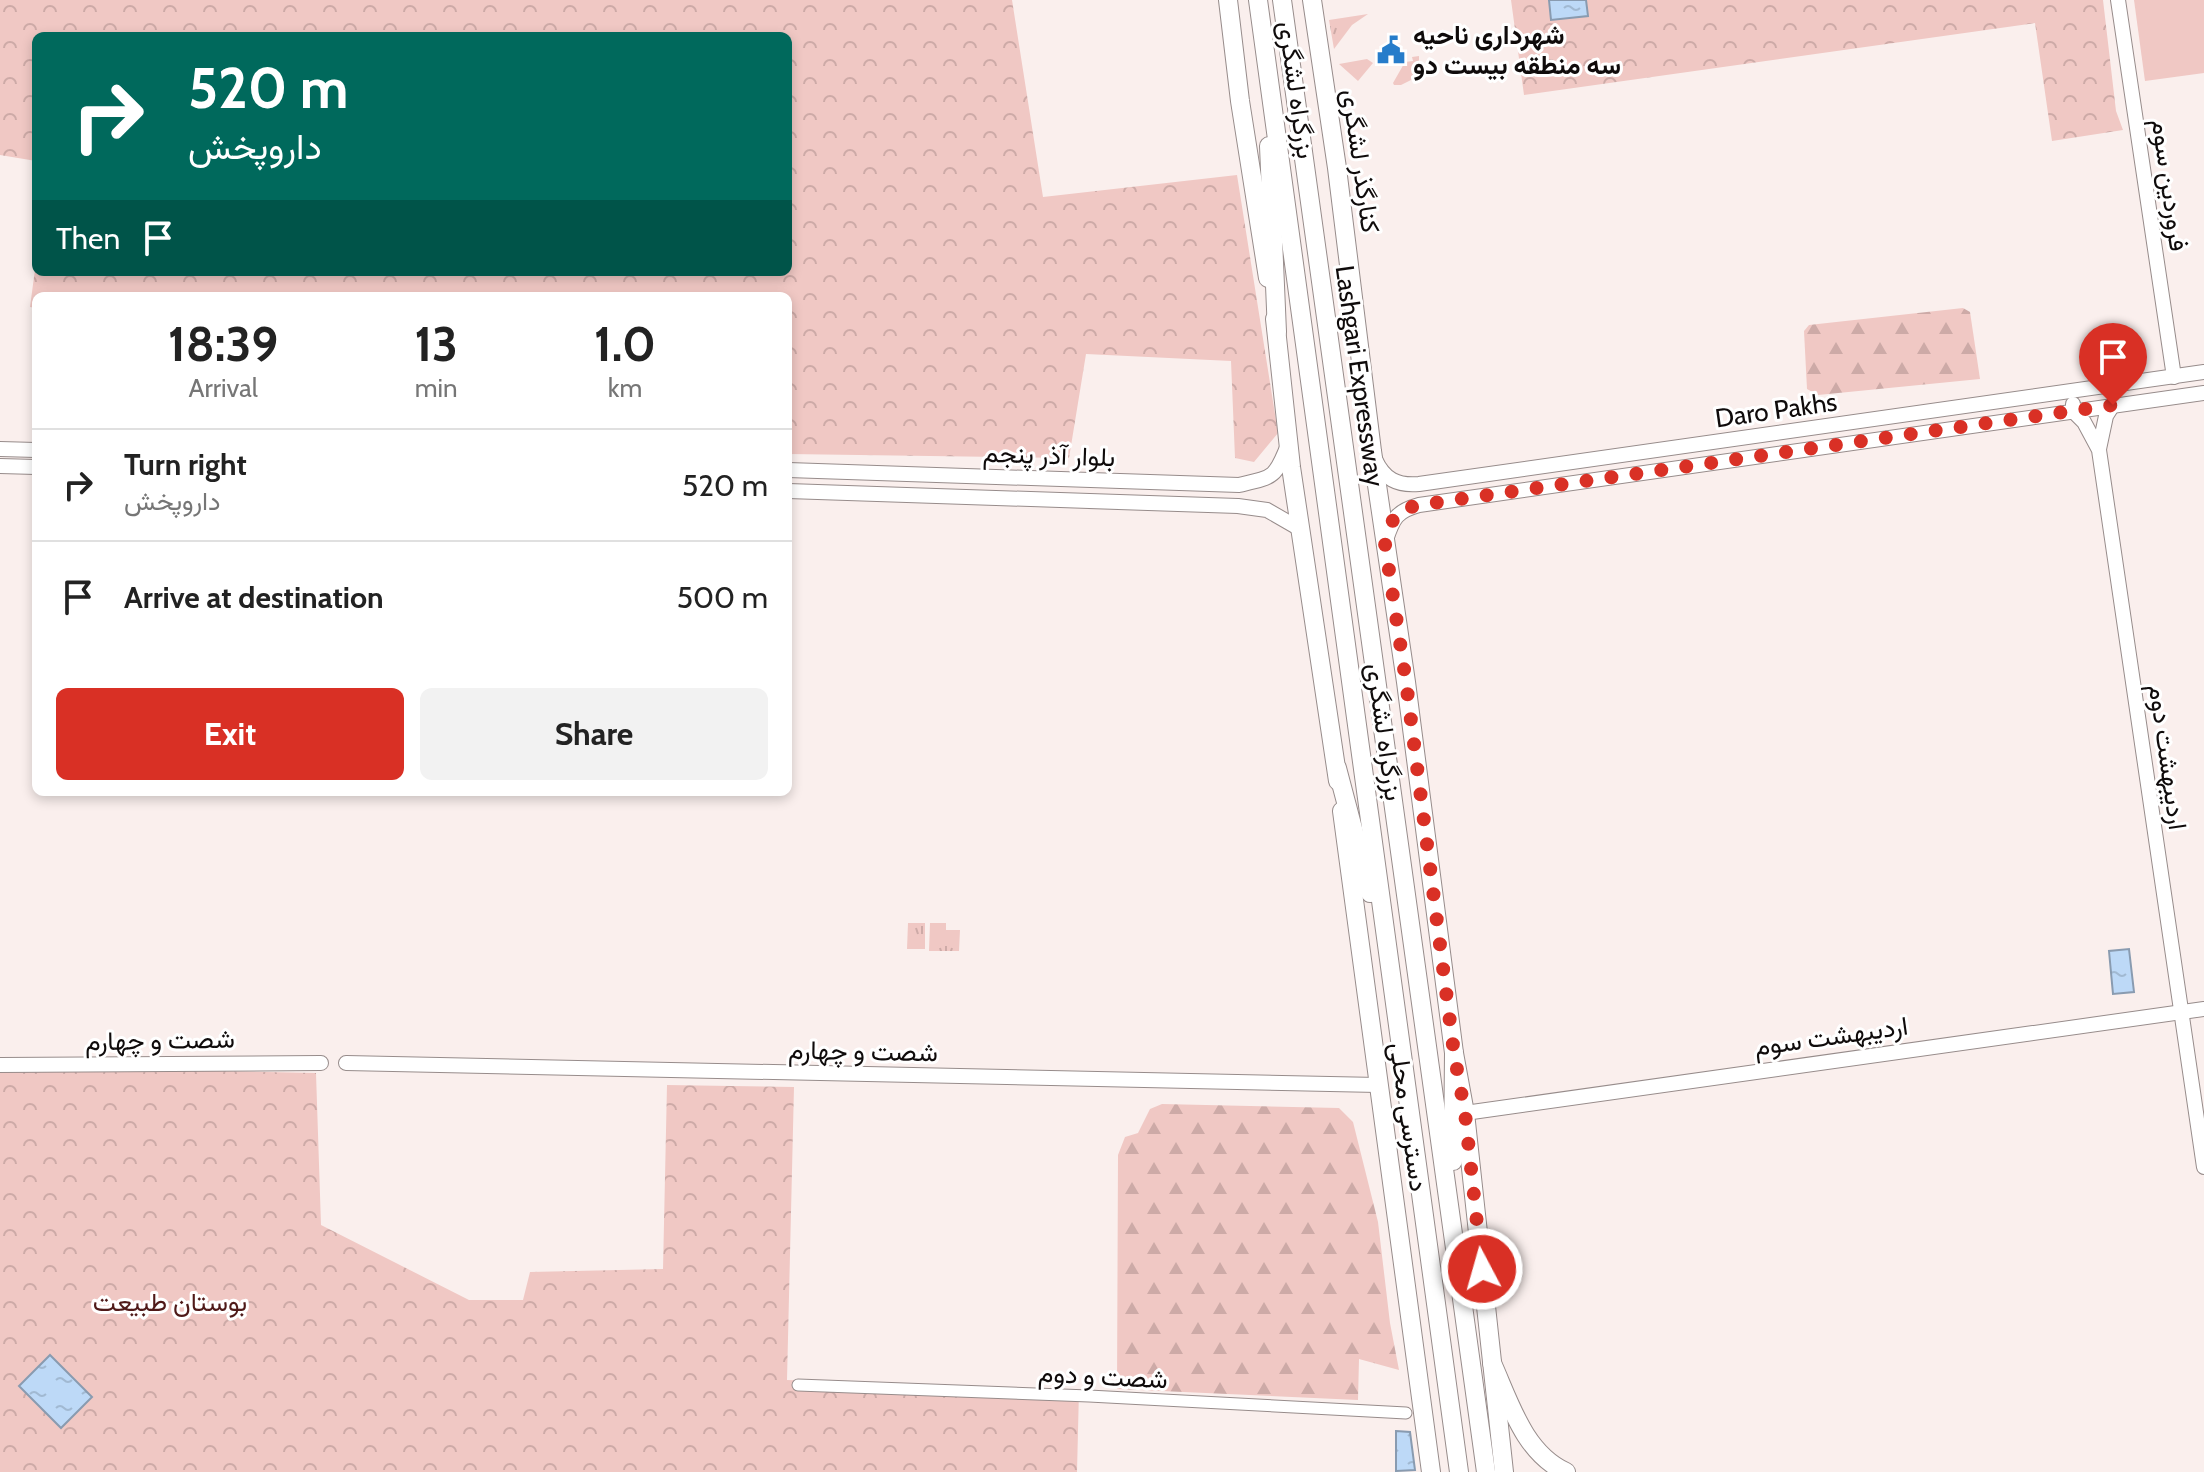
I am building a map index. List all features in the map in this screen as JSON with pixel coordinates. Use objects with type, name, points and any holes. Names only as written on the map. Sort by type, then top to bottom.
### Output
[{"type":"main road","points":[[1228,0],[1240,101],[1277,332]]},
{"type":"main road","name":"بزرگراه لشگری","points":[[1258,0],[1459,1472]]},
{"type":"main road","name":"Lashgari Expressway","points":[[1282,0],[1486,1472]]},
{"type":"main road","name":"کنارگذر لشگری","points":[[1312,0],[1454,1053],[1465,1113],[1504,1472]]},
{"type":"main road","points":[[1269,75],[1269,177],[1277,332],[1288,444],[1337,768],[1393,982]]},
{"type":"main road","name":"دسترسی محلی","points":[[1337,768],[1431,1472]]},
{"type":"main road","points":[[1454,1053],[1454,1240]]},
{"type":"main road","points":[[1492,1363],[1527,1438],[1542,1456],[1566,1472]]},
{"type":"street","name":"فروردین سوم","points":[[2118,0],[2174,377]]},
{"type":"street","name":"Daro Pakhs","points":[[1372,451],[1380,470],[1388,478],[1407,485],[1419,484],[2204,372]]},
{"type":"street","points":[[2073,391],[2073,411]]},
{"type":"street","points":[[1385,544],[1394,517],[1404,509],[1419,505],[2204,393]]},
{"type":"street","name":"اردیبهشت دوم","points":[[2099,450],[2106,416],[2113,405]]},
{"type":"street","name":"اردیبهشت دوم","points":[[2073,411],[2091,432],[2099,450],[2204,1167]]},
{"type":"street","name":"بلوار آذر پنجم","points":[[792,470],[1239,485],[1263,479],[1278,471],[1288,444]]},
{"type":"street","points":[[0,449],[32,450]]},
{"type":"street","points":[[0,466],[32,467]]},
{"type":"street","points":[[1419,484],[1415,498],[1419,505]]},
{"type":"street","name":"بلوار آذر پنجم","points":[[792,491],[1238,506],[1267,510],[1300,529]]},
{"type":"street","name":"اردیبهشت سوم","points":[[1465,1113],[2204,1009]]},
{"type":"street","name":"شصت و چهارم","points":[[0,1065],[321,1063]]},
{"type":"street","name":"شصت و چهارم","points":[[346,1063],[1378,1085]]},
{"type":"street","name":"شصت و دوم","points":[[798,1385],[1406,1413]]},
{"type":"green space","points":[[0,0],[1012,0],[1043,197],[1237,175],[1278,433],[1254,462],[1235,458],[1231,361],[1086,354],[1069,458],[792,454],[792,292],[32,292],[34,276],[792,276],[792,32],[32,32],[32,160],[0,155]]},
{"type":"green space","points":[[1511,0],[2103,0],[2116,111],[2123,130],[2052,141],[2035,23],[1524,95]]},
{"type":"green space","points":[[2134,0],[2204,0],[2204,73],[2145,81]]},
{"type":"green space","points":[[1368,14],[1352,25],[1334,49],[1329,20]]},
{"type":"green space","points":[[1419,56],[1419,76],[1394,85],[1405,62]]},
{"type":"green space","points":[[1367,59],[1373,63],[1358,81],[1339,64]]},
{"type":"green space","points":[[1963,308],[1970,312],[1980,379],[1818,395],[1807,389],[1804,331],[1809,325]]},
{"type":"green space","points":[[908,923],[925,923],[925,949],[907,949]]},
{"type":"green space","points":[[930,923],[946,923],[946,930],[960,930],[959,951],[929,951]]},
{"type":"green space","name":"بوستان طبیعت","points":[[0,1067],[316,1073],[321,1225],[469,1300],[523,1300],[530,1272],[663,1269],[667,1085],[794,1087],[787,1380],[1079,1390],[1077,1472],[0,1472]]},
{"type":"green space","points":[[1162,1104],[1339,1108],[1353,1122],[1378,1222],[1399,1370],[1359,1359],[1358,1400],[1117,1389],[1118,1155],[1125,1137],[1138,1133],[1150,1109]]},
{"type":"water","points":[[1549,0],[1586,0],[1588,16],[1551,20]]},
{"type":"water","points":[[2129,949],[2134,992],[2113,994],[2109,951]]},
{"type":"water","points":[[50,1355],[92,1397],[61,1428],[19,1386]]},
{"type":"water","points":[[1396,1431],[1410,1432],[1415,1470],[1396,1471]]},
{"type":"place","name":"شهرداری ناحیه سه منطقه بیست دو","points":[[1391,50]]},
{"type":"route","points":[[1482,1269],[1465,1113],[1454,1053],[1385,544],[1394,517],[1404,509],[1419,505],[2113,405]]}]
